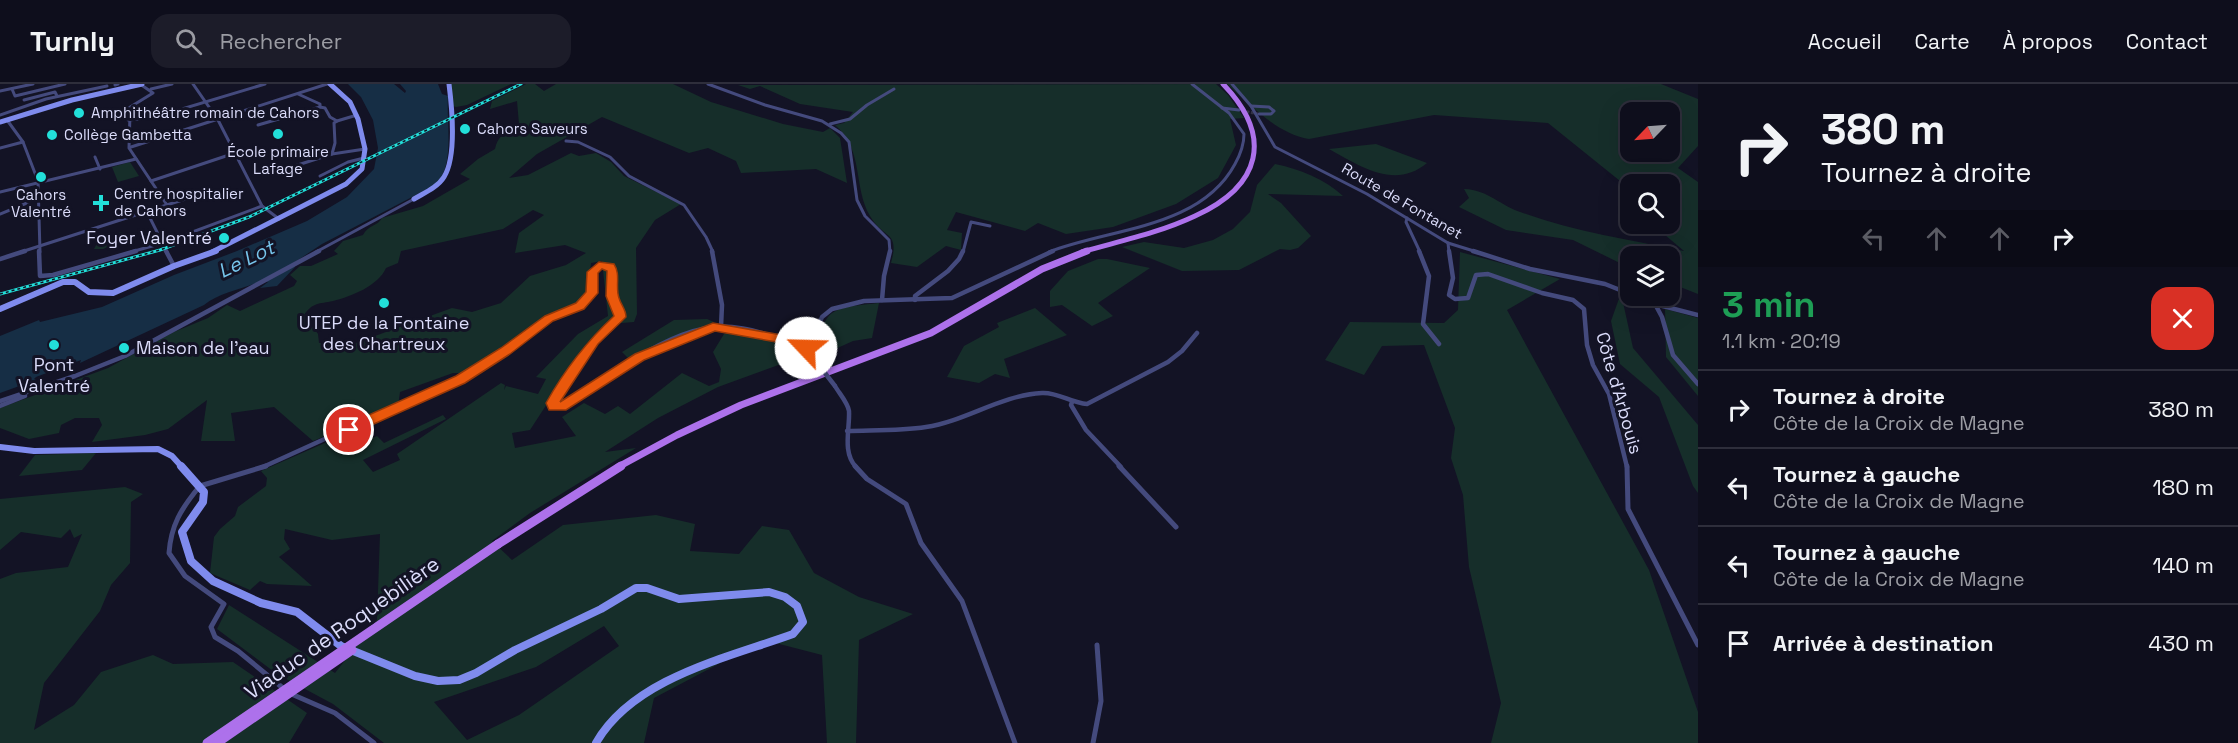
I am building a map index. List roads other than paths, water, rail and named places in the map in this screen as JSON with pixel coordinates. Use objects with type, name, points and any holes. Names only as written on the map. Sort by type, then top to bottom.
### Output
[{"type":"main road","points":[[499,545],[588,486],[661,444],[739,406],[934,332],[1021,280],[1061,260],[1166,228],[1208,209],[1237,187],[1246,175],[1255,151],[1254,129],[1249,117],[1236,97],[1223,84]]},
{"type":"main road","name":"Viaduc de Roquebilière","points":[[207,743],[499,545]]},
{"type":"main road","name":"Viaduc de Roquebilière","points":[[218,743],[499,545]]},
{"type":"street","points":[[0,91],[9,87],[33,84]]},
{"type":"street","points":[[9,87],[15,96],[66,84],[72,100]]},
{"type":"street","points":[[0,115],[70,93],[141,84],[153,90]]},
{"type":"street","points":[[167,205],[129,148],[131,147],[128,120],[130,114],[127,109],[153,90],[172,84]]},
{"type":"street","points":[[193,84],[218,120],[262,206],[279,219]]},
{"type":"street","points":[[128,120],[152,118],[265,84]]},
{"type":"street","points":[[0,309],[68,281],[78,284],[89,292],[113,293],[143,282],[174,266],[218,250],[346,184],[362,169],[365,149],[357,115],[350,102],[328,84],[131,147]]},
{"type":"street","points":[[0,401],[69,379],[125,356],[296,264],[322,247],[440,182],[447,172],[452,121],[449,84]]},
{"type":"street","points":[[708,84],[765,105],[830,124],[849,141],[857,200],[866,216],[889,240],[891,247],[884,276],[882,300]]},
{"type":"street","points":[[805,343],[816,330],[823,315],[832,309],[882,300],[952,298],[1060,248],[1145,225],[1193,207],[1210,196],[1235,169],[1244,142],[1243,130],[1239,123],[1192,84]]},
{"type":"street","name":"Route de Fontanet","points":[[1232,84],[1251,106],[1275,147],[1333,175],[1448,243],[1530,269],[1605,284],[1620,290]]},
{"type":"street","points":[[0,122],[107,87]]},
{"type":"street","points":[[830,124],[850,119],[867,105],[894,89]]},
{"type":"street","points":[[24,100],[55,92],[57,96]]},
{"type":"street","points":[[298,94],[320,104],[320,107]]},
{"type":"street","points":[[21,95],[25,106]]},
{"type":"street","points":[[1251,106],[1269,107],[1274,111],[1272,114],[1259,114]]},
{"type":"street","points":[[258,125],[320,107],[325,108],[330,117],[337,121]]},
{"type":"street","points":[[1222,108],[1239,110]]},
{"type":"street","points":[[332,154],[335,143],[334,123],[357,115]]},
{"type":"street","points":[[7,120],[23,142],[39,183],[40,276],[53,275],[161,244],[262,206]]},
{"type":"street","points":[[566,141],[578,142],[610,157],[629,176],[684,205],[712,249],[722,305],[721,327]]},
{"type":"street","points":[[0,148],[23,142]]},
{"type":"street","points":[[279,171],[332,154],[365,149]]},
{"type":"street","points":[[151,181],[235,153]]},
{"type":"street","points":[[95,157],[100,169]]},
{"type":"street","points":[[320,176],[348,162],[364,158]]},
{"type":"street","points":[[0,192],[136,159]]},
{"type":"street","points":[[0,259],[204,194]]},
{"type":"street","points":[[0,214],[39,198]]},
{"type":"street","points":[[147,212],[174,266]]},
{"type":"street","points":[[1407,218],[1406,222],[1429,276],[1423,324],[1439,344]]},
{"type":"street","points":[[915,300],[915,296],[932,284],[961,256],[965,232],[971,222],[990,226]]},
{"type":"street","name":"Côte d'Arbouis","points":[[1448,243],[1453,266],[1449,295],[1455,299],[1468,298],[1476,275],[1488,274],[1542,293],[1573,300],[1584,309],[1587,345],[1593,365],[1609,394],[1625,457],[1628,509],[1698,645]]},
{"type":"street","points":[[374,743],[335,713],[289,693],[238,651],[215,637],[212,627],[224,604],[185,576],[169,553],[175,518],[201,488],[264,467],[461,380],[549,318],[573,309],[586,301],[594,284],[592,272],[599,266],[609,266],[613,271],[612,296],[620,317],[594,342],[557,394],[552,403],[554,406],[561,407],[569,403],[640,357],[702,329],[721,327],[805,343],[849,409],[847,431],[853,464],[867,479],[906,504],[921,543],[962,601],[1015,743]]},
{"type":"street","points":[[1656,306],[1662,317],[1673,355],[1698,384]]},
{"type":"street","points":[[1663,306],[1698,315]]},
{"type":"street","points":[[847,431],[927,427],[1017,397],[1043,393],[1087,404],[1168,362],[1182,351],[1197,333]]},
{"type":"street","points":[[0,406],[32,393]]},
{"type":"street","points":[[1072,402],[1071,405],[1086,430],[1176,527]]},
{"type":"street","points":[[0,447],[50,451],[106,448],[158,449],[172,456],[201,488],[203,502],[182,532],[188,557],[197,569],[258,602],[300,614],[339,646],[359,651],[431,680],[452,681],[471,675],[513,651],[602,608],[636,588],[644,587],[677,599],[704,599],[751,590],[765,591],[795,604],[802,614],[804,622],[793,634],[652,688],[632,702],[601,733],[597,743]]},
{"type":"street","points":[[1093,743],[1101,700],[1097,645]]},
{"type":"water","name":"Le Lot","points":[[348,84],[394,84],[405,93],[406,91],[400,84],[438,84],[442,94],[448,96],[449,142],[446,165],[437,184],[322,244],[295,262],[295,267],[277,286],[260,288],[268,282],[264,280],[225,294],[80,363],[81,360],[0,393],[0,336],[39,320],[40,322],[102,307],[307,221],[347,197],[374,169],[378,148],[373,120],[361,97]]},
{"type":"tunnel","points":[[1242,111],[1259,114]]},
{"type":"railway","points":[[0,294],[160,250],[249,217],[521,84]]},
{"type":"place","name":"Amphithéâtre romain de Cahors","points":[[79,113]]},
{"type":"place","name":"Cahors Saveurs","points":[[465,129]]},
{"type":"place","name":"École primaire Lafage","points":[[278,134]]},
{"type":"place","name":"Collège Gambetta","points":[[52,135]]},
{"type":"place","name":"Cahors Valentré","points":[[41,177]]},
{"type":"place","name":"Centre hospitalier de Cahors","points":[[101,203]]},
{"type":"place","name":"Foyer Valentré","points":[[224,238]]},
{"type":"place","name":"UTEP de la Fontaine des Chartreux","points":[[384,303]]},
{"type":"place","name":"Pont Valentré","points":[[54,345]]},
{"type":"place","name":"Maison de l'eau","points":[[124,348]]}]
